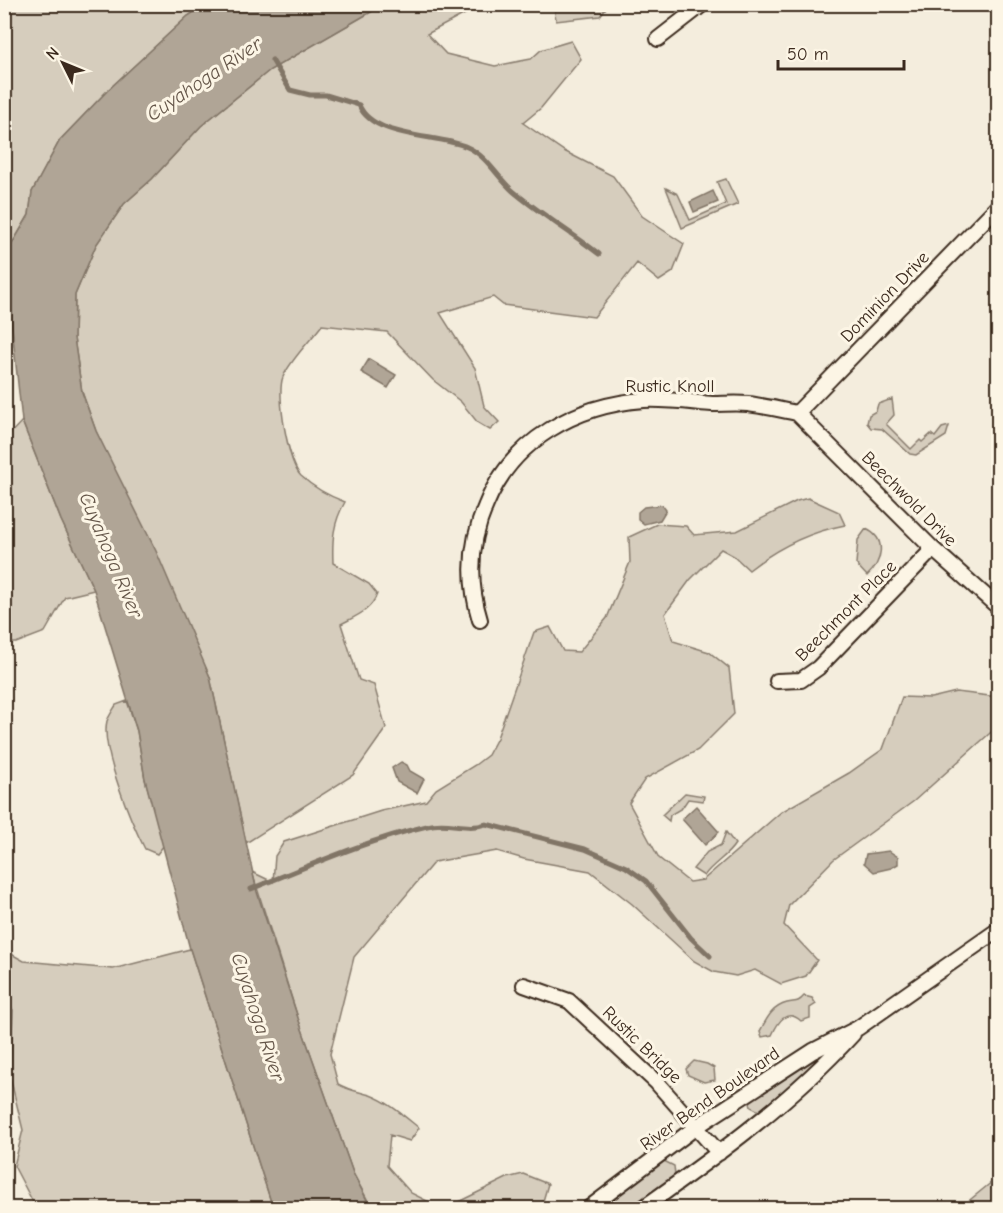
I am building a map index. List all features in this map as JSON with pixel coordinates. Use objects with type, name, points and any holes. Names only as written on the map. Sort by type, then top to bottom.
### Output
[{"type":"street","points":[[658,39],[703,4]]},
{"type":"street","name":"Dominion Drive","points":[[797,413],[999,206]]},
{"type":"street","name":"Rustic Knoll","points":[[480,620],[472,576],[477,528],[492,489],[500,477],[525,448],[544,433],[589,410],[645,400],[750,404],[797,413]]},
{"type":"street","name":"Beechwold Drive","points":[[797,413],[933,549],[999,608]]},
{"type":"street","name":"Beechmont Place","points":[[777,681],[801,680],[818,668],[933,549]]},
{"type":"street","name":"River Bend Boulevard","points":[[589,1209],[696,1127],[813,1051],[858,1028],[999,930]]},
{"type":"street","name":"Rustic Bridge","points":[[524,985],[569,1001],[657,1083],[719,1153]]},
{"type":"street","name":"River Bend Boulevard","points":[[643,1209],[719,1153],[825,1065],[858,1028]]},
{"type":"shaded area","points":[[554,4],[608,5],[600,16],[556,21]]},
{"type":"shaded area","points":[[5,5],[205,5],[188,16],[108,90],[60,140],[32,192],[29,215],[9,249],[5,296]]},
{"type":"shaded area","points":[[383,5],[490,5],[480,6],[427,34],[446,54],[495,66],[531,59],[541,50],[571,41],[581,59],[541,108],[523,123],[564,151],[613,176],[642,216],[684,244],[673,272],[659,281],[637,263],[594,317],[503,305],[493,297],[440,313],[475,368],[484,406],[499,422],[490,430],[478,423],[461,402],[433,380],[387,332],[322,325],[291,364],[283,377],[281,398],[284,428],[296,469],[301,476],[322,491],[345,502],[334,532],[333,563],[369,584],[377,594],[367,609],[341,624],[359,680],[374,685],[386,728],[353,775],[246,843],[210,677],[96,431],[82,392],[74,338],[75,295],[96,245],[124,204],[152,179],[201,126],[270,70]]},
{"type":"shaded area","points":[[726,179],[738,204],[682,228],[666,188],[678,194],[690,220],[726,204],[717,182]]},
{"type":"shaded area","points":[[892,399],[894,415],[886,424],[911,449],[920,440],[922,442],[931,434],[935,437],[942,428],[949,426],[946,436],[916,455],[910,454],[882,429],[871,428],[867,423],[869,415],[876,411],[878,404]]},
{"type":"shaded area","points":[[22,421],[61,520],[94,590],[65,597],[45,632],[16,643],[5,643],[5,439]]},
{"type":"shaded area","points":[[808,498],[839,512],[845,525],[794,542],[749,570],[734,556],[721,549],[690,580],[665,614],[673,641],[709,652],[729,668],[734,714],[698,750],[645,779],[629,803],[659,858],[689,882],[703,880],[781,812],[849,773],[883,749],[902,697],[931,698],[956,692],[998,697],[998,726],[914,801],[833,860],[789,905],[784,925],[817,960],[806,976],[781,984],[755,970],[736,976],[714,972],[694,961],[632,904],[590,871],[524,859],[497,851],[434,862],[354,957],[330,1054],[338,1084],[384,1101],[419,1128],[410,1141],[390,1135],[387,1166],[411,1193],[441,1208],[372,1208],[353,1173],[298,1018],[252,872],[273,882],[275,856],[284,842],[381,811],[426,801],[436,789],[488,755],[497,738],[534,632],[550,627],[563,651],[579,652],[607,618],[630,562],[629,537],[657,524],[686,526],[694,535],[737,531],[797,501]]},
{"type":"shaded area","points":[[866,529],[873,533],[880,545],[879,558],[867,576],[856,564],[858,540]]},
{"type":"shaded area","points":[[127,701],[137,731],[145,779],[164,845],[157,854],[145,849],[139,837],[125,805],[108,749],[107,721],[116,705]]},
{"type":"shaded area","points":[[685,793],[704,796],[703,801],[688,799],[682,808],[670,815],[669,821],[662,815]]},
{"type":"shaded area","points":[[726,832],[735,844],[732,849],[704,876],[693,869],[707,852],[721,845]]},
{"type":"shaded area","points":[[190,949],[273,1208],[36,1208],[14,1166],[23,1130],[10,1077],[13,1010],[5,1002],[4,950],[24,961],[113,969]]},
{"type":"shaded area","points":[[804,996],[812,998],[816,1004],[810,1008],[810,1018],[801,1021],[796,1017],[787,1016],[780,1021],[772,1035],[762,1037],[760,1031],[774,1010],[787,1003],[798,1001]]},
{"type":"shaded area","points":[[818,1055],[820,1061],[759,1111],[751,1107],[749,1098]]},
{"type":"shaded area","points":[[694,1061],[714,1068],[715,1080],[704,1082],[688,1075],[686,1069]]},
{"type":"shaded area","points":[[662,1160],[674,1166],[675,1175],[670,1183],[635,1208],[596,1208]]},
{"type":"shaded area","points":[[523,1174],[548,1184],[541,1208],[446,1208],[507,1178]]},
{"type":"shaded area","points":[[998,1177],[998,1208],[960,1208]]},
{"type":"water","name":"Cuyahoga River","points":[[205,5],[383,5],[270,70],[201,126],[152,179],[124,204],[96,245],[75,295],[74,338],[82,392],[96,431],[156,551],[210,677],[257,892],[298,1018],[353,1173],[371,1208],[273,1208],[190,949],[145,779],[137,731],[94,590],[61,520],[22,421],[10,309],[4,291],[9,249],[29,215],[32,192],[60,140],[108,90],[188,16]]},
{"type":"water","points":[[713,191],[718,202],[694,212],[690,202]]},
{"type":"water","points":[[369,359],[396,375],[388,388],[361,372]]},
{"type":"water","points":[[662,505],[666,510],[660,520],[644,524],[638,519],[638,512],[644,507]]},
{"type":"water","points":[[401,762],[407,765],[410,771],[424,779],[417,793],[397,782],[392,768]]},
{"type":"water","points":[[696,806],[719,832],[705,845],[682,819]]},
{"type":"water","points":[[889,851],[898,857],[898,864],[891,868],[874,872],[864,863],[866,854]]},
{"type":"waterway","name":"Cuyahoga River","points":[[272,60],[290,90],[310,95],[326,95],[359,105],[367,116],[392,130],[455,143],[474,151],[513,191],[599,254]]},
{"type":"waterway","points":[[251,889],[338,854],[405,832],[435,824],[471,826],[486,824],[585,849],[626,867],[646,881],[691,938],[710,956]]}]
